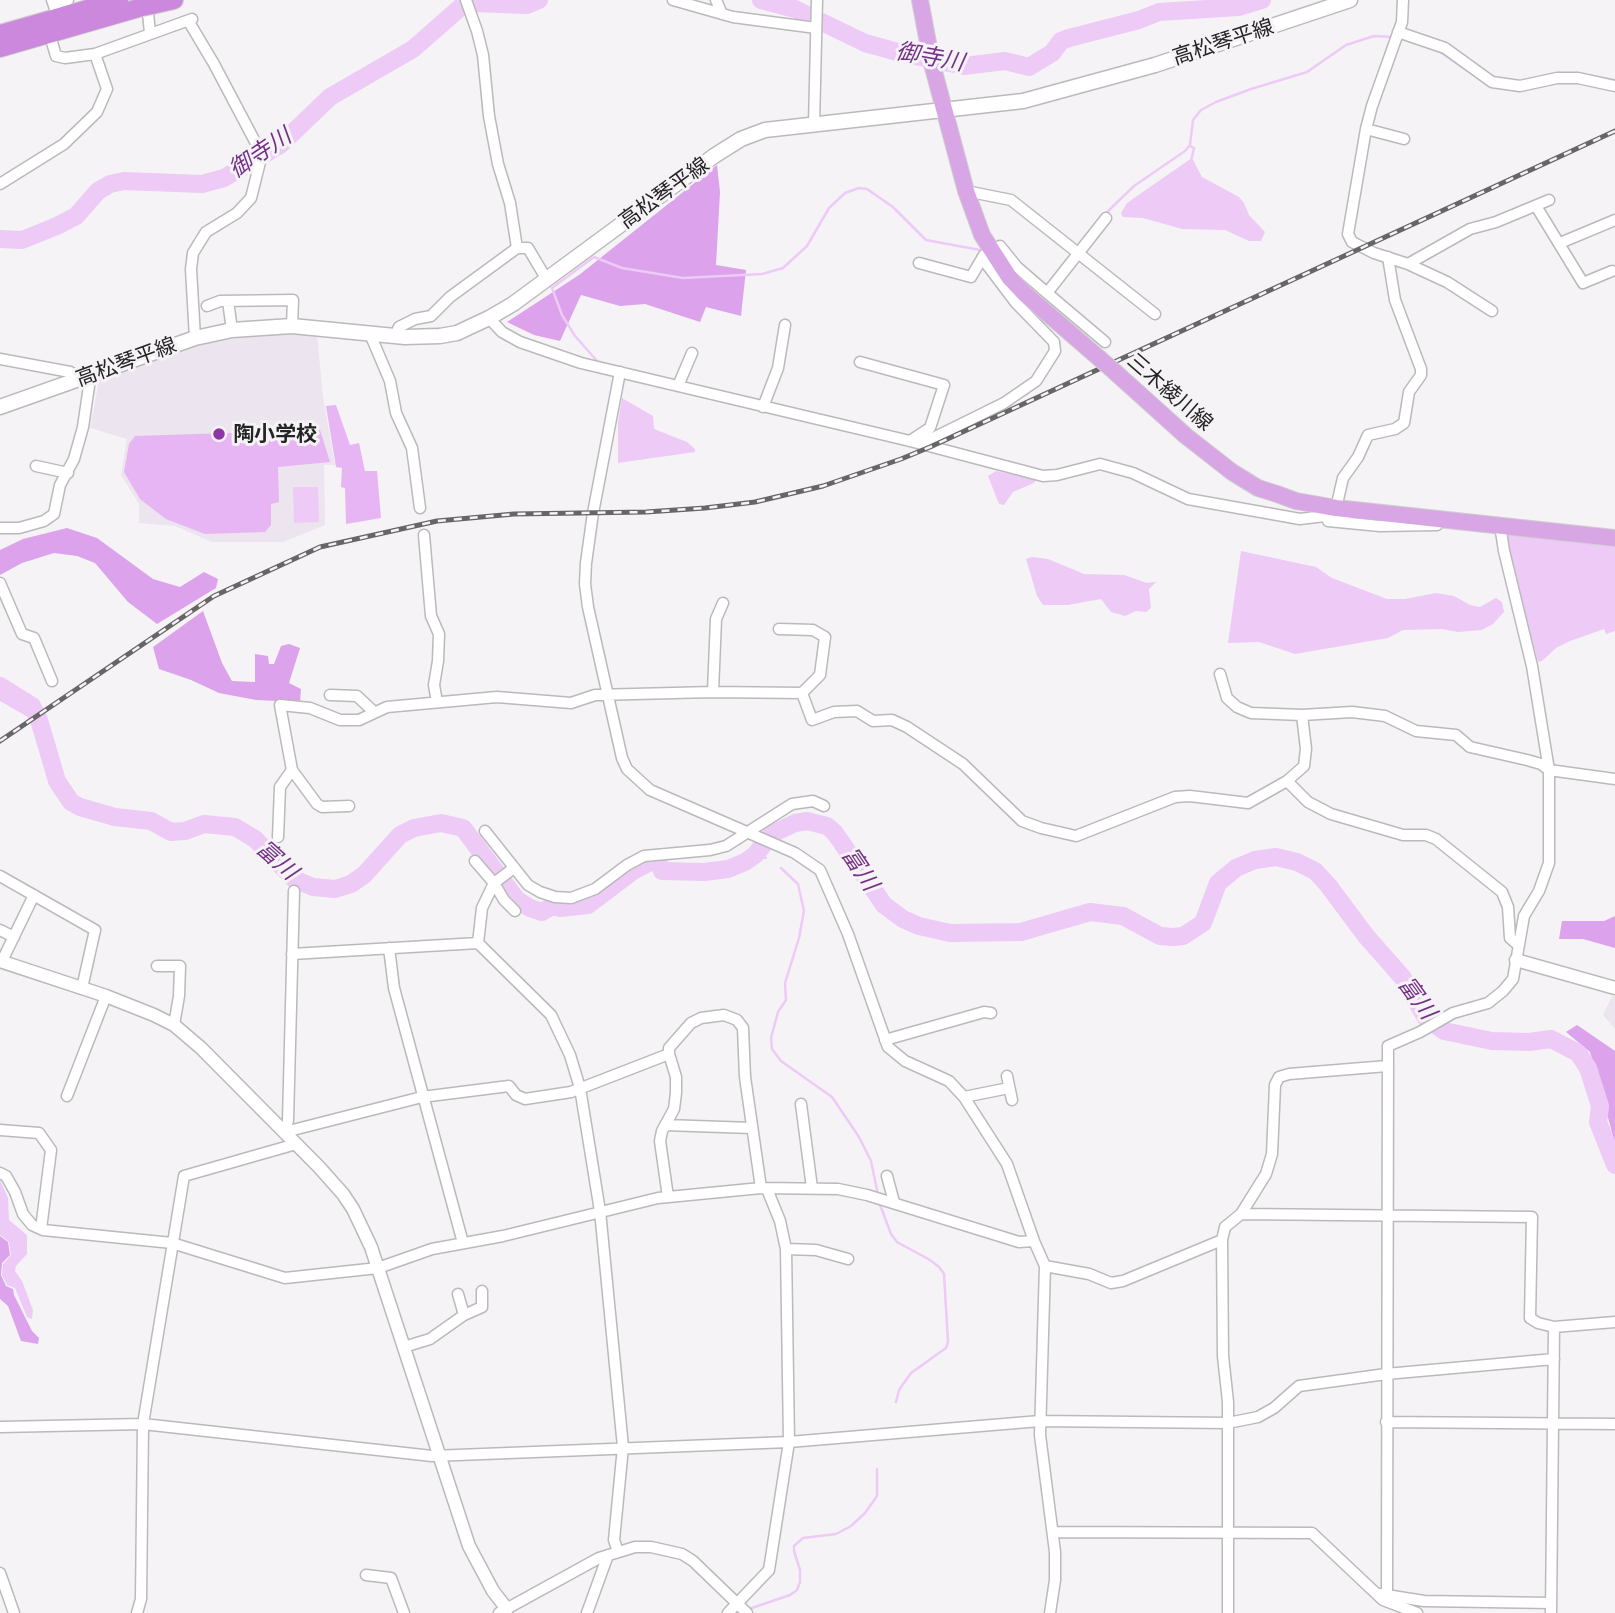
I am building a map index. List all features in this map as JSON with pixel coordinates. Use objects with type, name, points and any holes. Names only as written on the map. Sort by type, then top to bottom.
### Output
[{"type":"highway","points":[[0,34],[55,16],[119,0]]},
{"type":"highway","points":[[0,48],[55,16],[174,0]]},
{"type":"main road","name":"三木綾川線","points":[[920,0],[930,57],[966,191],[988,252],[1025,294],[1186,436],[1232,472],[1258,488],[1336,508],[1615,538]]},
{"type":"main road","name":"高松琴平線","points":[[0,407],[195,338],[232,330],[292,326],[395,336],[440,336],[457,333],[489,318],[547,280],[714,156],[741,139],[765,130],[1023,101],[1156,65],[1350,0]]},
{"type":"street","points":[[68,0],[55,16],[56,56],[60,58],[95,54],[192,20],[260,157],[251,198],[237,213],[206,232],[193,253],[191,269],[195,338]]},
{"type":"street","points":[[673,0],[722,14],[816,23]]},
{"type":"street","points":[[716,0],[722,14]]},
{"type":"street","points":[[814,124],[817,0]]},
{"type":"street","points":[[1403,0],[1402,22],[1366,130],[1348,234],[1352,242],[1447,282],[1492,311]]},
{"type":"street","points":[[466,3],[483,55],[489,116],[498,164],[510,203],[517,248]]},
{"type":"street","points":[[147,4],[150,33]]},
{"type":"street","points":[[1397,36],[1445,48],[1492,82],[1520,86],[1568,78],[1615,86]]},
{"type":"street","points":[[0,184],[64,144],[97,112],[107,89],[95,54]]},
{"type":"street","points":[[1366,130],[1404,139]]},
{"type":"street","points":[[966,191],[1011,200],[1155,314]]},
{"type":"street","points":[[1408,264],[1470,229],[1496,222],[1549,200]]},
{"type":"street","points":[[1536,206],[1583,283],[1612,271]]},
{"type":"street","points":[[1047,293],[1106,218]]},
{"type":"street","points":[[1560,243],[1615,220]]},
{"type":"street","points":[[919,263],[971,277],[988,252],[1000,246],[1017,267],[1071,319],[1105,342]]},
{"type":"street","points":[[395,336],[399,327],[415,319],[431,316],[450,297],[517,248],[528,248],[547,280]]},
{"type":"street","points":[[916,443],[1004,403],[1036,382],[1055,351],[1057,338],[1016,303],[988,252]]},
{"type":"street","points":[[1336,508],[1343,478],[1358,457],[1368,435],[1395,429],[1404,423],[1409,392],[1421,375],[1395,300],[1388,257]]},
{"type":"street","points":[[207,306],[228,301],[293,300],[292,326]]},
{"type":"street","points":[[228,301],[232,330]]},
{"type":"street","points":[[489,318],[502,332],[520,342],[581,363],[1043,476],[1100,464],[1133,473],[1188,499],[1300,519],[1380,526],[1472,522]]},
{"type":"street","points":[[763,407],[778,368],[785,325]]},
{"type":"street","points":[[370,334],[390,381],[396,413],[412,447],[420,508]]},
{"type":"street","points":[[678,386],[692,353]]},
{"type":"street","points":[[0,359],[70,372],[89,386],[80,438],[68,473],[60,485],[54,514],[44,521],[19,528],[0,528]]},
{"type":"street","points":[[860,362],[943,386],[930,428],[916,443]]},
{"type":"street","points":[[620,372],[593,513],[585,573],[588,607],[622,758],[627,769],[650,789],[805,859],[824,876],[848,934],[888,1047],[905,1060],[949,1081],[964,1097],[1007,1164],[1045,1266],[1040,1421],[1053,1532],[1055,1580],[1050,1613]]},
{"type":"street","points":[[36,466],[68,473]]},
{"type":"street","points":[[1300,519],[1306,513],[1309,503]]},
{"type":"street","points":[[1300,519],[1364,511]]},
{"type":"street","points":[[1418,1613],[1383,1600],[1382,1594],[1386,1422],[1388,1046],[1453,1013],[1488,1003],[1513,979],[1524,916],[1539,891],[1549,863],[1549,769],[1532,666],[1500,525]]},
{"type":"street","points":[[424,535],[431,616],[439,634],[434,685],[437,702]]},
{"type":"street","points":[[0,583],[22,635],[34,638],[52,681]]},
{"type":"street","points":[[713,692],[716,618],[723,603]]},
{"type":"street","points":[[349,806],[322,807],[317,804],[292,770],[279,705],[310,708],[340,719],[359,720],[387,707],[497,697],[571,703],[584,697],[609,695],[802,693],[820,675],[825,637],[813,630],[779,629]]},
{"type":"street","points":[[1220,674],[1227,698],[1237,707],[1251,713],[1303,715],[1352,712],[1385,716],[1416,732],[1456,736],[1470,747],[1534,762],[1549,769],[1615,779]]},
{"type":"street","points":[[802,693],[812,720],[834,712],[857,711],[873,721],[892,720],[900,723],[963,764],[1022,821],[1076,836],[1175,797],[1190,796],[1248,803],[1287,781],[1304,766],[1306,749],[1303,715]]},
{"type":"street","points":[[330,695],[357,696],[374,712]]},
{"type":"street","points":[[278,837],[280,787],[292,770]]},
{"type":"street","points":[[1287,781],[1308,802],[1331,814],[1403,835],[1426,835],[1436,839],[1502,892],[1508,907],[1510,937],[1517,944]]},
{"type":"street","points":[[485,831],[528,885],[555,897],[571,898],[595,889],[644,856],[726,846],[749,834],[792,804],[813,801],[824,806]]},
{"type":"street","points":[[475,861],[515,911]]},
{"type":"street","points":[[478,943],[482,908],[495,883],[513,869]]},
{"type":"street","points":[[0,876],[94,930],[82,988]]},
{"type":"street","points":[[285,1132],[288,1121],[294,891]]},
{"type":"street","points":[[34,895],[1,961],[107,996],[174,1025],[201,1048],[285,1132],[333,1182],[354,1209],[378,1268],[469,1546],[506,1612],[613,1553],[635,1547],[651,1547],[682,1554],[706,1572],[742,1608]]},
{"type":"street","points":[[0,930],[14,937]]},
{"type":"street","points":[[292,954],[478,943],[551,1015],[570,1055],[580,1088],[600,1211],[623,1447],[613,1553],[587,1613]]},
{"type":"street","points":[[389,948],[394,988],[463,1243]]},
{"type":"street","points":[[1516,960],[1615,988]]},
{"type":"street","points":[[158,966],[180,966],[174,1025]]},
{"type":"street","points":[[67,1096],[107,996]]},
{"type":"street","points":[[885,1040],[984,1012],[991,1013]]},
{"type":"street","points":[[668,1197],[660,1141],[674,1109],[676,1093],[676,1077],[668,1054],[669,1048],[691,1023],[724,1015],[737,1020],[743,1028],[745,1077],[752,1128],[764,1188],[780,1221],[786,1249],[789,1442],[769,1570],[742,1608],[728,1613]]},
{"type":"street","points":[[285,1132],[422,1097],[509,1086],[516,1095],[525,1099],[580,1088],[668,1054]]},
{"type":"street","points":[[1228,1613],[1228,1423],[1223,1356],[1222,1240],[1225,1227],[1241,1214],[1266,1174],[1272,1154],[1275,1085],[1279,1077],[1387,1066]]},
{"type":"street","points":[[964,1097],[1008,1082],[1012,1100]]},
{"type":"street","points":[[801,1104],[812,1188]]},
{"type":"street","points":[[665,1125],[752,1128]]},
{"type":"street","points":[[0,1130],[38,1133],[51,1150],[41,1229]]},
{"type":"street","points":[[137,1613],[141,1599],[143,1424],[184,1176],[296,1144]]},
{"type":"street","points":[[0,1172],[6,1176],[23,1214],[32,1226],[172,1243],[285,1278],[378,1268],[432,1248],[503,1236],[668,1197],[764,1188],[838,1189],[884,1199],[1019,1242],[1034,1241]]},
{"type":"street","points":[[884,1199],[887,1176]]},
{"type":"street","points":[[1241,1214],[1532,1217],[1530,1318],[1554,1327],[1615,1322]]},
{"type":"street","points":[[1045,1266],[1089,1274],[1111,1283],[1123,1281],[1222,1240]]},
{"type":"street","points":[[786,1249],[816,1250],[848,1259]]},
{"type":"street","points":[[404,1347],[430,1339],[464,1315],[482,1307],[482,1291]]},
{"type":"street","points":[[458,1294],[464,1315]]},
{"type":"street","points":[[1053,1532],[1312,1533],[1382,1594],[1424,1601],[1551,1608],[1554,1327]]},
{"type":"street","points":[[0,1427],[143,1424],[432,1456],[789,1442],[1040,1421],[1228,1423],[1258,1417],[1299,1386],[1386,1374],[1554,1359]]},
{"type":"street","points":[[1386,1422],[1615,1424]]},
{"type":"street","points":[[0,1573],[14,1613]]},
{"type":"street","points":[[366,1575],[391,1578],[404,1613]]},
{"type":"shaded area","points":[[1189,160],[1193,160],[1202,177],[1239,197],[1249,215],[1265,232],[1261,241],[1249,241],[1225,230],[1182,229],[1143,218],[1123,217],[1121,213],[1127,203]]},
{"type":"shaded area","points":[[717,165],[720,192],[716,265],[746,270],[741,316],[706,307],[700,322],[645,304],[620,306],[581,295],[560,341],[534,335],[507,322],[579,275]]},
{"type":"shaded area","name":"陶小学校","points":[[262,334],[317,335],[323,397],[335,465],[324,465],[325,525],[283,542],[212,542],[175,526],[139,523],[139,504],[121,475],[127,439],[90,428],[99,380],[203,344]]},
{"type":"shaded area","points":[[622,398],[653,416],[654,429],[687,442],[695,452],[618,463],[618,422]]},
{"type":"shaded area","points":[[336,405],[350,445],[359,443],[365,471],[377,471],[381,518],[346,524],[345,488],[341,487],[342,468],[336,467],[326,406]]},
{"type":"shaded area","points":[[320,430],[330,462],[278,467],[279,502],[271,504],[271,525],[265,532],[205,534],[166,519],[140,499],[124,472],[129,444],[135,436]]},
{"type":"shaded area","points":[[996,471],[1036,480],[1013,492],[1004,505],[999,504],[988,476]]},
{"type":"shaded area","points":[[293,487],[318,487],[319,522],[294,523]]},
{"type":"shaded area","points":[[67,528],[97,538],[153,579],[180,587],[204,572],[218,579],[216,588],[157,624],[128,602],[95,563],[77,556],[54,553],[22,563],[0,575],[0,550],[23,539]]},
{"type":"shaded area","points":[[1506,532],[1615,544],[1615,631],[1606,634],[1604,629],[1570,641],[1538,662],[1508,550]]},
{"type":"shaded area","points":[[1241,551],[1316,567],[1332,578],[1387,599],[1405,599],[1436,593],[1454,596],[1480,607],[1496,598],[1502,602],[1504,612],[1493,624],[1482,630],[1403,630],[1388,638],[1295,654],[1259,642],[1228,643]]},
{"type":"shaded area","points":[[1026,559],[1048,559],[1084,574],[1124,575],[1147,583],[1156,582],[1149,589],[1151,608],[1146,612],[1136,611],[1125,616],[1111,612],[1101,599],[1068,605],[1043,605],[1037,596]]},
{"type":"shaded area","points":[[203,611],[222,663],[232,681],[255,682],[255,654],[268,656],[269,664],[274,664],[281,646],[289,644],[300,648],[289,683],[301,689],[300,702],[256,700],[219,693],[159,669],[153,647]]},
{"type":"shaded area","points":[[0,679],[33,698],[43,708],[28,717],[0,701]]},
{"type":"shaded area","points":[[1615,916],[1615,948],[1583,939],[1559,939],[1562,921],[1604,921]]},
{"type":"shaded area","points":[[1612,996],[1615,997],[1615,1029],[1603,1015]]},
{"type":"shaded area","points":[[1577,1025],[1615,1051],[1615,1143],[1590,1052],[1566,1032]]},
{"type":"shaded area","points":[[0,1180],[8,1198],[9,1220],[27,1235],[27,1254],[15,1271],[22,1281],[33,1310],[32,1319],[27,1317],[15,1288],[7,1285],[2,1275],[3,1264],[11,1255],[9,1242],[0,1235]]},
{"type":"shaded area","points":[[0,1236],[8,1242],[10,1255],[2,1263],[1,1275],[6,1286],[13,1289],[32,1331],[39,1338],[38,1344],[21,1341],[8,1306],[0,1299]]},
{"type":"waterway","name":"御寺川","points":[[521,0],[522,5]]},
{"type":"waterway","name":"御寺川","points":[[0,239],[22,240],[57,226],[76,216],[98,191],[110,184],[124,181],[202,184],[224,178],[280,145],[330,97],[413,49],[462,6],[472,3],[527,5],[539,0]]},
{"type":"waterway","name":"御寺川","points":[[761,0],[795,9],[865,43],[901,53],[964,66],[1005,61],[1029,67],[1052,53],[1061,41],[1159,12],[1239,7],[1262,0]]},
{"type":"waterway","points":[[1105,214],[1134,186],[1185,151],[1190,145],[1193,120],[1201,110],[1251,89],[1307,72],[1346,45],[1374,36],[1392,37]]},
{"type":"waterway","points":[[1439,51],[1485,83]]},
{"type":"waterway","points":[[1190,146],[1194,148],[1191,161]]},
{"type":"waterway","points":[[598,362],[575,336],[562,315],[552,288],[594,257],[622,268],[683,278],[762,274],[783,268],[807,246],[829,208],[845,193],[859,188],[867,189],[893,207],[926,240],[980,250]]},
{"type":"waterway","name":"富川","points":[[0,686],[32,706],[39,720],[57,781],[71,802],[115,817],[151,821],[171,832],[185,831],[204,824],[235,827],[255,839],[294,879],[313,887],[335,889],[351,884],[364,875],[400,835],[414,828],[441,823],[463,828],[517,900],[542,912],[552,906],[560,908],[588,905],[648,863],[658,861],[662,871],[704,872],[728,869],[755,855],[772,834],[795,823],[807,821],[827,826],[835,833],[884,905],[903,919],[919,926],[950,933],[1021,932],[1090,912],[1123,916],[1160,936],[1173,937],[1183,936],[1203,923],[1218,883],[1236,868],[1255,860],[1276,857],[1297,862],[1315,871],[1328,885],[1366,936],[1403,978],[1426,1018],[1444,1031],[1492,1041],[1529,1042],[1551,1039],[1578,1053],[1588,1068],[1600,1106],[1598,1122],[1615,1165]]},
{"type":"waterway","points":[[755,855],[766,858]]},
{"type":"waterway","points":[[781,868],[798,884],[804,911],[785,983],[786,1000],[778,1012],[771,1038],[772,1049],[781,1061],[832,1097],[859,1137],[871,1161],[878,1195]]},
{"type":"waterway","points":[[879,1202],[891,1234],[897,1242],[930,1260],[944,1274],[948,1342],[946,1348],[911,1373],[899,1390],[896,1402]]},
{"type":"waterway","points":[[749,1609],[797,1590],[800,1570],[794,1546],[803,1538],[836,1534],[851,1526],[877,1496],[877,1469]]},
{"type":"railway","points":[[0,741],[214,596],[320,547],[437,521],[514,514],[646,512],[705,508],[755,502],[823,486],[930,447],[1615,131]]},
{"type":"place","name":"陶小学校","points":[[219,434]]}]
